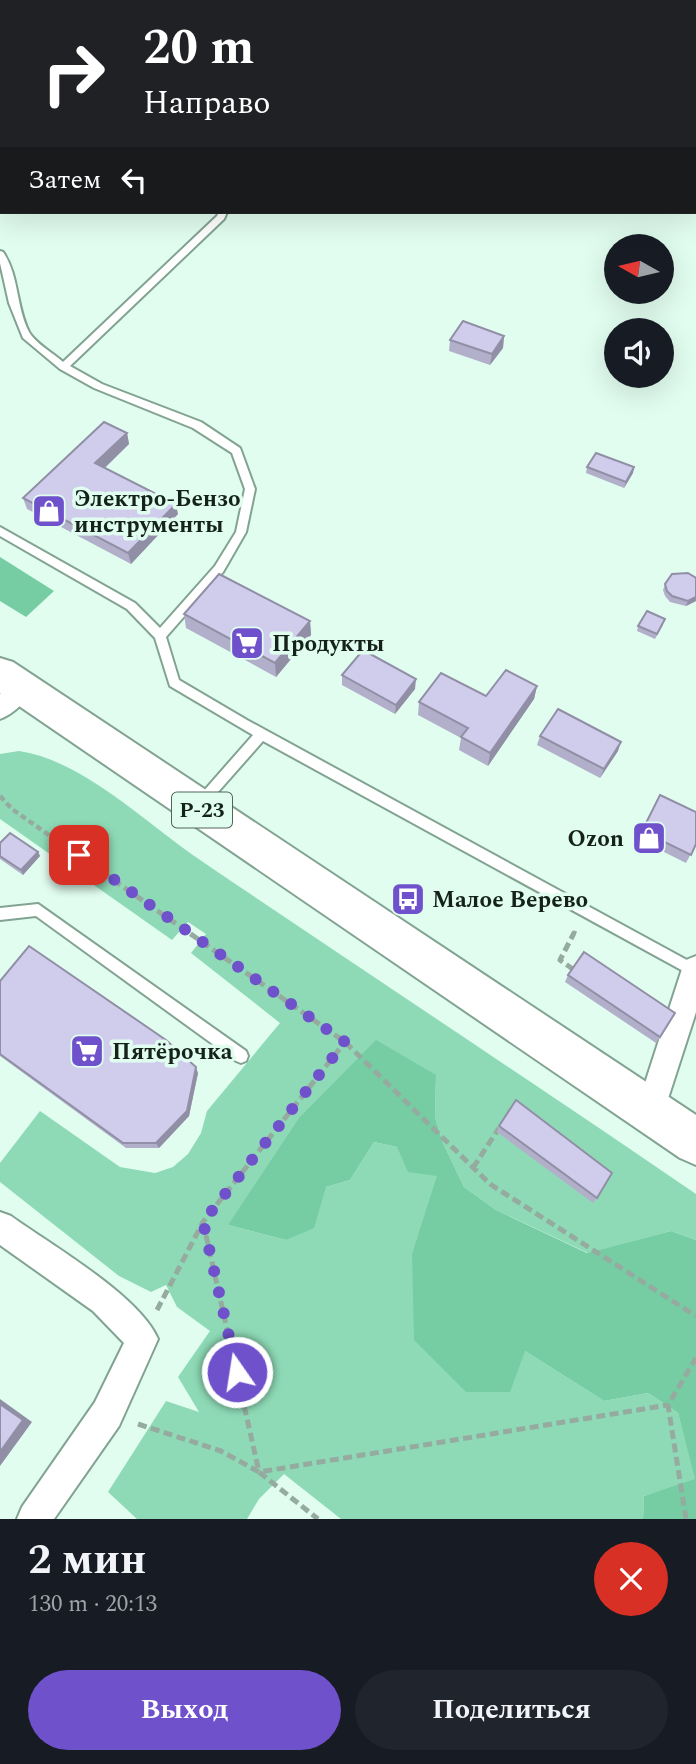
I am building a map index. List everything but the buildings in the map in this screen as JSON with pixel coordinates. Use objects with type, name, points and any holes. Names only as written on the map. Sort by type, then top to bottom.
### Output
[{"type":"main road","name":"Р-23","points":[[7,690],[197,807],[696,1142]]},
{"type":"street","points":[[650,1111],[696,971]]},
{"type":"street","points":[[0,1227],[104,1300],[142,1339],[107,1414],[34,1519]]},
{"type":"lane","points":[[63,367],[222,214]]},
{"type":"lane","points":[[0,254],[26,336],[63,367],[98,386],[197,425],[236,451],[250,489],[241,532],[219,569],[160,636]]},
{"type":"lane","points":[[0,531],[131,606],[160,636],[174,683],[261,734],[696,971]]},
{"type":"lane","points":[[197,807],[261,734]]},
{"type":"lane","points":[[0,914],[38,910],[240,1056]]},
{"type":"path","points":[[0,796],[34,824],[345,1042],[490,1184],[696,1316]]},
{"type":"path","points":[[584,977],[560,960],[574,933],[586,939]]},
{"type":"path","points":[[142,1339],[203,1222],[345,1042]]},
{"type":"path","points":[[473,1168],[504,1120]]},
{"type":"path","points":[[203,1222],[259,1472]]},
{"type":"path","points":[[686,1519],[668,1405],[696,1358]]},
{"type":"path","points":[[259,1472],[668,1405]]},
{"type":"path","points":[[107,1414],[221,1451],[259,1472],[318,1519]]},
{"type":"green space","points":[[0,557],[54,591],[26,617],[0,601]]},
{"type":"green space","points":[[19,751],[67,767],[115,796],[203,862],[696,1194],[696,1240],[671,1231],[588,1253],[496,1210],[464,1187],[443,1143],[435,1117],[436,1075],[228,1225],[286,1240],[326,1187],[350,1180],[374,1142],[397,1147],[438,1176],[412,1253],[525,1351],[604,1401],[648,1393],[678,1413],[696,1480],[644,1496],[643,1519],[341,1519],[284,1474],[259,1499],[247,1519],[137,1519],[108,1492],[166,1401],[199,1412],[178,1377],[210,1331],[177,1307],[166,1285],[151,1292],[119,1276],[0,1182],[0,1163],[40,1111],[120,1167],[155,1173],[173,1167],[188,1154],[201,1133],[207,1111],[280,1023],[191,953],[206,934],[188,922],[172,940],[0,819],[0,754]]},
{"type":"green space","points":[[376,1040],[436,1075],[435,1117],[443,1143],[464,1187],[496,1210],[587,1253],[671,1231],[696,1240],[696,1519],[643,1519],[644,1496],[695,1479],[678,1413],[648,1393],[604,1401],[525,1351],[510,1392],[466,1392],[414,1340],[412,1253],[437,1176],[408,1172],[397,1147],[374,1142],[350,1180],[326,1187],[314,1228],[286,1240],[228,1225],[299,1118]]},
{"type":"place","name":"Электро-Бензо инструменты","points":[[49,511]]},
{"type":"place","name":"Продукты","points":[[247,643]]},
{"type":"place","name":"Ozon","points":[[649,838]]},
{"type":"place","name":"Малое Верево","points":[[408,899]]},
{"type":"place","name":"Пятёрочка","points":[[87,1051]]},
{"type":"route","points":[[79,855],[345,1042],[203,1222],[237,1372]]}]
